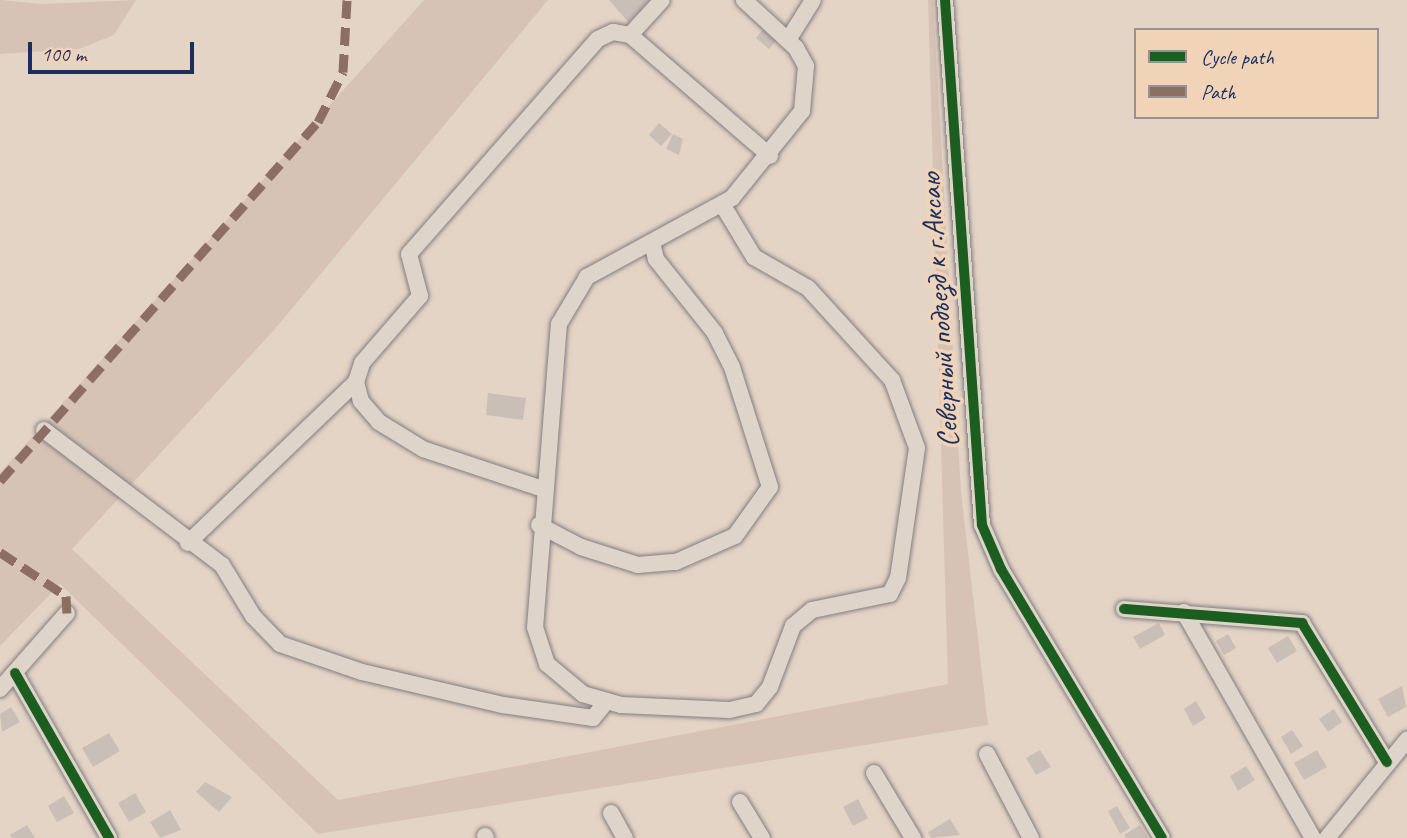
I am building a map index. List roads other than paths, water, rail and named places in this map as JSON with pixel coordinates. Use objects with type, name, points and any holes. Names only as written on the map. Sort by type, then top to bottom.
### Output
[{"type":"street","points":[[631,36],[662,0]]},
{"type":"street","points":[[722,204],[754,257],[808,288],[892,380],[917,448],[898,578],[890,594],[811,610],[793,626],[770,687],[755,704],[729,710],[607,701],[583,694],[547,664],[535,628],[539,525],[559,324],[571,297],[614,258],[652,243],[722,204],[770,156],[802,111],[807,89],[806,66],[788,40],[744,0]]},
{"type":"street","points":[[788,40],[813,0]]},
{"type":"street","name":"Северный подъезд к г.Аксаю","points":[[945,0],[976,497],[989,544],[1023,606],[1162,838]]},
{"type":"street","points":[[188,543],[356,382],[362,363],[420,296],[408,254],[598,39],[613,32],[631,36],[770,156]]},
{"type":"street","points":[[539,525],[638,565],[676,562],[735,536],[770,487],[732,367],[715,333],[656,259],[652,243]]},
{"type":"street","points":[[356,382],[379,422],[423,449],[543,488]]},
{"type":"street","points":[[44,430],[188,543],[222,565],[253,616],[280,644],[362,672],[503,705],[593,718],[607,701]]},
{"type":"street","points":[[1124,609],[1302,623],[1387,762]]},
{"type":"street","points":[[1184,612],[1314,838]]},
{"type":"street","points":[[0,689],[67,613]]},
{"type":"street","points":[[15,673],[110,838]]},
{"type":"street","points":[[1327,838],[1407,740]]},
{"type":"street","points":[[987,754],[1031,838]]},
{"type":"street","points":[[874,773],[913,838]]},
{"type":"street","points":[[740,802],[762,838]]},
{"type":"street","points":[[611,813],[625,838]]}]
